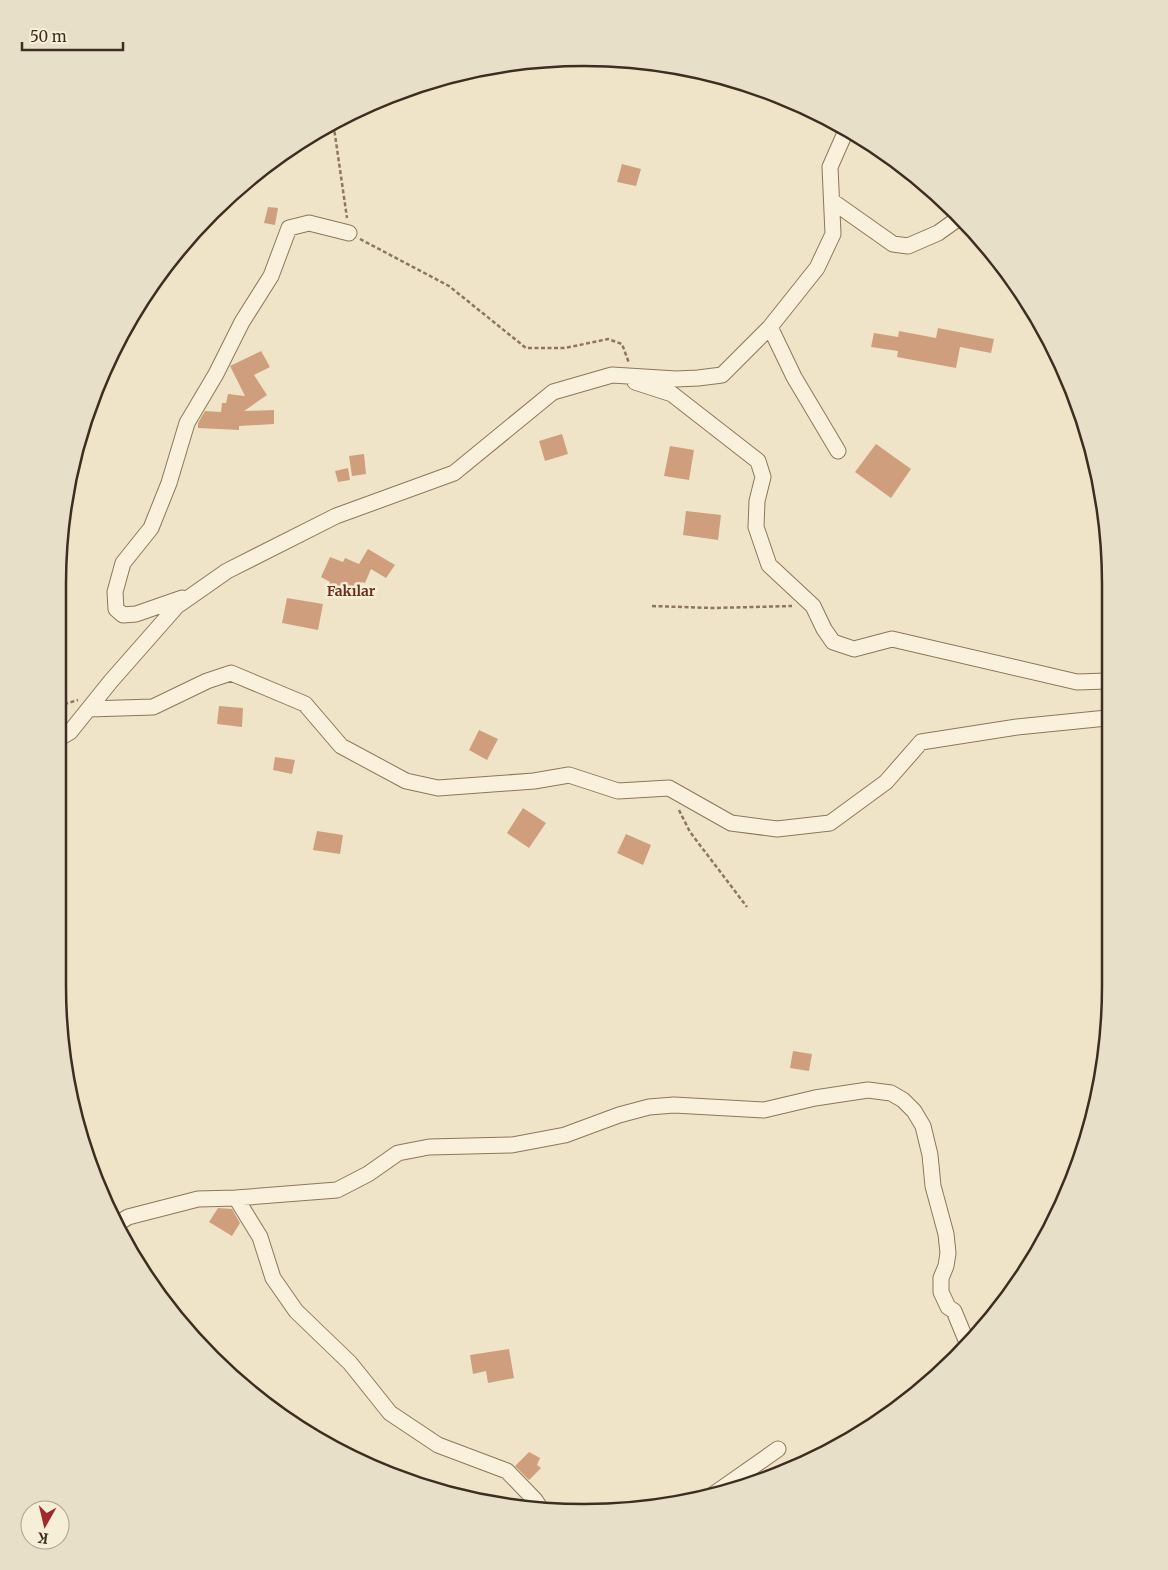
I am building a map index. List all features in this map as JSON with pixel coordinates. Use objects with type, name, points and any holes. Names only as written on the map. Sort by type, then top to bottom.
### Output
[{"type":"street","points":[[66,735],[176,606],[227,571],[336,516],[454,473],[553,392],[612,375],[676,379],[722,375],[770,327],[817,268],[833,234],[830,167],[844,136]]},
{"type":"street","points":[[832,201],[893,244],[908,246],[938,233],[954,222]]},
{"type":"street","points":[[192,595],[136,614],[123,615],[116,609],[115,592],[123,563],[151,528],[169,482],[187,423],[216,374],[242,322],[271,276],[289,228],[309,222],[349,233]]},
{"type":"street","points":[[770,327],[794,378],[838,451]]},
{"type":"street","points":[[612,375],[672,394],[758,461],[763,476],[757,500],[756,527],[770,565],[813,606],[824,629],[833,642],[854,649],[892,639],[1076,682],[1102,681]]},
{"type":"street","points":[[89,709],[153,707],[206,681],[231,673],[305,704],[341,746],[406,781],[438,788],[534,782],[569,775],[618,791],[669,788],[731,823],[777,829],[830,823],[886,782],[921,742],[1017,727],[1102,718]]},
{"type":"street","points":[[123,1221],[198,1199],[337,1190],[368,1174],[398,1154],[429,1147],[512,1145],[565,1135],[619,1115],[649,1107],[674,1105],[764,1110],[815,1098],[868,1090],[891,1093],[903,1100],[914,1111],[923,1126],[930,1154],[933,1186],[948,1253],[946,1266],[941,1278],[941,1292],[948,1306],[954,1311],[965,1336]]},
{"type":"street","points":[[236,1198],[260,1237],[273,1278],[296,1311],[350,1363],[390,1413],[438,1445],[507,1471],[536,1501]]},
{"type":"street","points":[[731,1482],[778,1449]]},
{"type":"path","points":[[334,131],[349,233],[449,286],[526,348],[565,348],[608,339],[622,344],[634,376]]},
{"type":"path","points":[[652,606],[712,608],[813,606]]},
{"type":"path","points":[[669,788],[690,832],[747,906]]},
{"type":"building","points":[[622,164],[641,169],[636,186],[617,182]]},
{"type":"building","points":[[268,207],[278,208],[275,225],[264,223]]},
{"type":"building","points":[[938,328],[994,339],[991,353],[960,347],[956,368],[897,357],[898,351],[871,347],[874,333],[898,337],[899,331],[936,338]]},
{"type":"building","points":[[261,351],[270,367],[254,375],[267,395],[244,411],[274,410],[274,424],[239,426],[239,430],[198,428],[198,423],[205,411],[221,412],[222,403],[226,403],[228,394],[245,396],[230,366]]},
{"type":"building","points":[[562,434],[568,454],[545,461],[539,441]]},
{"type":"building","points":[[876,444],[911,469],[891,498],[855,472]]},
{"type":"building","points":[[670,446],[694,450],[689,480],[664,476]]},
{"type":"building","points":[[364,454],[366,474],[352,476],[349,456]]},
{"type":"building","points":[[348,468],[350,480],[338,482],[335,471]]},
{"type":"building","points":[[686,511],[721,515],[718,540],[683,535]]},
{"type":"building","points":[[368,549],[395,565],[386,578],[371,569],[365,583],[362,582],[355,597],[329,585],[330,582],[321,577],[330,557],[343,562],[345,558],[359,564]]},
{"type":"building","points":[[287,598],[323,604],[318,630],[282,623]]},
{"type":"building","points":[[219,706],[243,708],[242,727],[217,724]]},
{"type":"building","points":[[479,730],[498,739],[487,760],[469,750]]},
{"type":"building","points":[[275,757],[295,760],[292,774],[273,770]]},
{"type":"building","points":[[523,808],[546,823],[529,848],[507,833]]},
{"type":"building","points":[[317,831],[343,835],[340,854],[313,850]]},
{"type":"building","points":[[626,834],[651,845],[643,865],[617,853]]},
{"type":"building","points":[[793,1051],[812,1054],[809,1071],[790,1068]]},
{"type":"building","points":[[218,1208],[232,1209],[240,1223],[232,1236],[209,1222]]},
{"type":"building","points":[[509,1349],[514,1378],[488,1383],[486,1371],[473,1374],[470,1355]]},
{"type":"building","points":[[529,1452],[540,1458],[537,1465],[541,1468],[529,1480],[515,1466]]},
{"type":"district","name":"Fakılar","points":[[351,591]]}]
